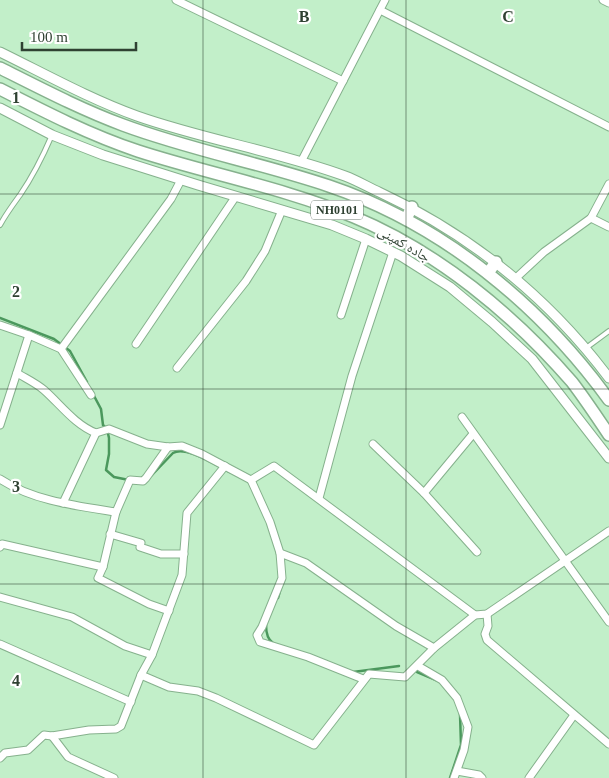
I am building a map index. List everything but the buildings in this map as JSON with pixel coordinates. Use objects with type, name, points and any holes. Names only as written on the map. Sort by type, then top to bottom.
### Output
[{"type":"highway","name":"جاده کمپنی","points":[[0,68],[75,105],[122,125],[173,142],[330,186],[406,219],[454,249],[514,296],[557,336],[609,400]]},
{"type":"highway","name":"جاده کمپنی","points":[[0,89],[57,119],[106,139],[173,161],[319,203],[355,217],[404,241],[471,286],[496,306],[534,342],[572,383],[609,435]]},
{"type":"highway","points":[[406,219],[412,207]]},
{"type":"highway","points":[[488,274],[496,262]]},
{"type":"street","points":[[176,0],[344,81]]},
{"type":"street","points":[[603,0],[609,3]]},
{"type":"street","points":[[301,162],[344,81],[381,3],[609,127]]},
{"type":"street","points":[[0,52],[89,96],[137,116],[345,176],[412,207],[496,262],[516,278],[547,306],[586,348],[609,378]]},
{"type":"street","points":[[0,108],[52,135],[104,155],[332,225],[393,252],[450,287],[532,359],[609,458]]},
{"type":"street","points":[[61,349],[171,199],[181,180]]},
{"type":"street","points":[[516,278],[544,252],[591,218],[609,184]]},
{"type":"street","points":[[136,344],[236,196]]},
{"type":"street","points":[[177,368],[246,281],[266,251],[282,210]]},
{"type":"street","points":[[591,218],[609,227]]},
{"type":"street","points":[[341,314],[366,239]]},
{"type":"street","points":[[319,498],[352,376],[393,252]]},
{"type":"street","points":[[0,325],[61,349],[91,395]]},
{"type":"street","points":[[0,425],[29,335]]},
{"type":"street","points":[[17,373],[42,388],[76,420],[96,434]]},
{"type":"street","points":[[462,417],[609,622]]},
{"type":"street","points":[[63,503],[96,434],[109,429],[147,444],[168,447],[182,446],[202,454],[251,480],[270,522],[280,553],[282,578],[257,635],[260,642],[308,657],[363,679]]},
{"type":"street","points":[[424,493],[473,434]]},
{"type":"street","points":[[374,444],[424,493],[477,552]]},
{"type":"street","points":[[168,447],[143,481],[130,480],[116,512],[103,567],[98,579],[149,604],[169,611]]},
{"type":"street","points":[[0,758],[5,753],[28,750],[44,735],[52,736],[89,730],[116,729],[121,726],[141,675],[152,655],[182,575],[187,513],[225,466]]},
{"type":"street","points":[[251,480],[274,466],[475,615]]},
{"type":"street","points":[[0,479],[18,490],[63,503],[116,512]]},
{"type":"street","points":[[141,675],[169,688],[198,690],[314,746],[363,679],[369,674],[405,678],[434,648],[475,615],[487,614],[609,531]]},
{"type":"street","points":[[110,534],[141,543],[140,547],[155,553],[184,554]]},
{"type":"street","points":[[0,546],[2,544],[103,567]]},
{"type":"street","points":[[280,553],[306,563],[396,626],[434,648]]},
{"type":"street","points":[[0,597],[72,618],[125,646],[152,655]]},
{"type":"street","points":[[487,614],[488,626],[485,634],[487,640],[609,744]]},
{"type":"street","points":[[0,644],[131,702]]},
{"type":"street","points":[[418,666],[442,680],[457,698],[468,727],[464,750],[456,774],[479,775],[482,778]]},
{"type":"street","points":[[529,778],[574,714]]},
{"type":"street","points":[[52,736],[68,757],[114,778]]},
{"type":"lane","points":[[0,225],[41,161],[52,135]]},
{"type":"lane","points":[[586,348],[609,331]]},
{"type":"waterway","points":[[0,318],[54,339],[70,351],[87,382]]},
{"type":"waterway","points":[[93,394],[101,409],[103,425],[107,429],[109,438],[106,470],[114,477],[129,480]]},
{"type":"waterway","points":[[151,476],[173,453],[179,451],[193,454],[230,472]]},
{"type":"waterway","points":[[278,598],[282,584]]},
{"type":"waterway","points":[[266,625],[267,635],[273,643]]},
{"type":"waterway","points":[[353,672],[399,666]]},
{"type":"waterway","points":[[417,672],[436,680]]},
{"type":"waterway","points":[[450,778],[461,745],[460,714]]}]
